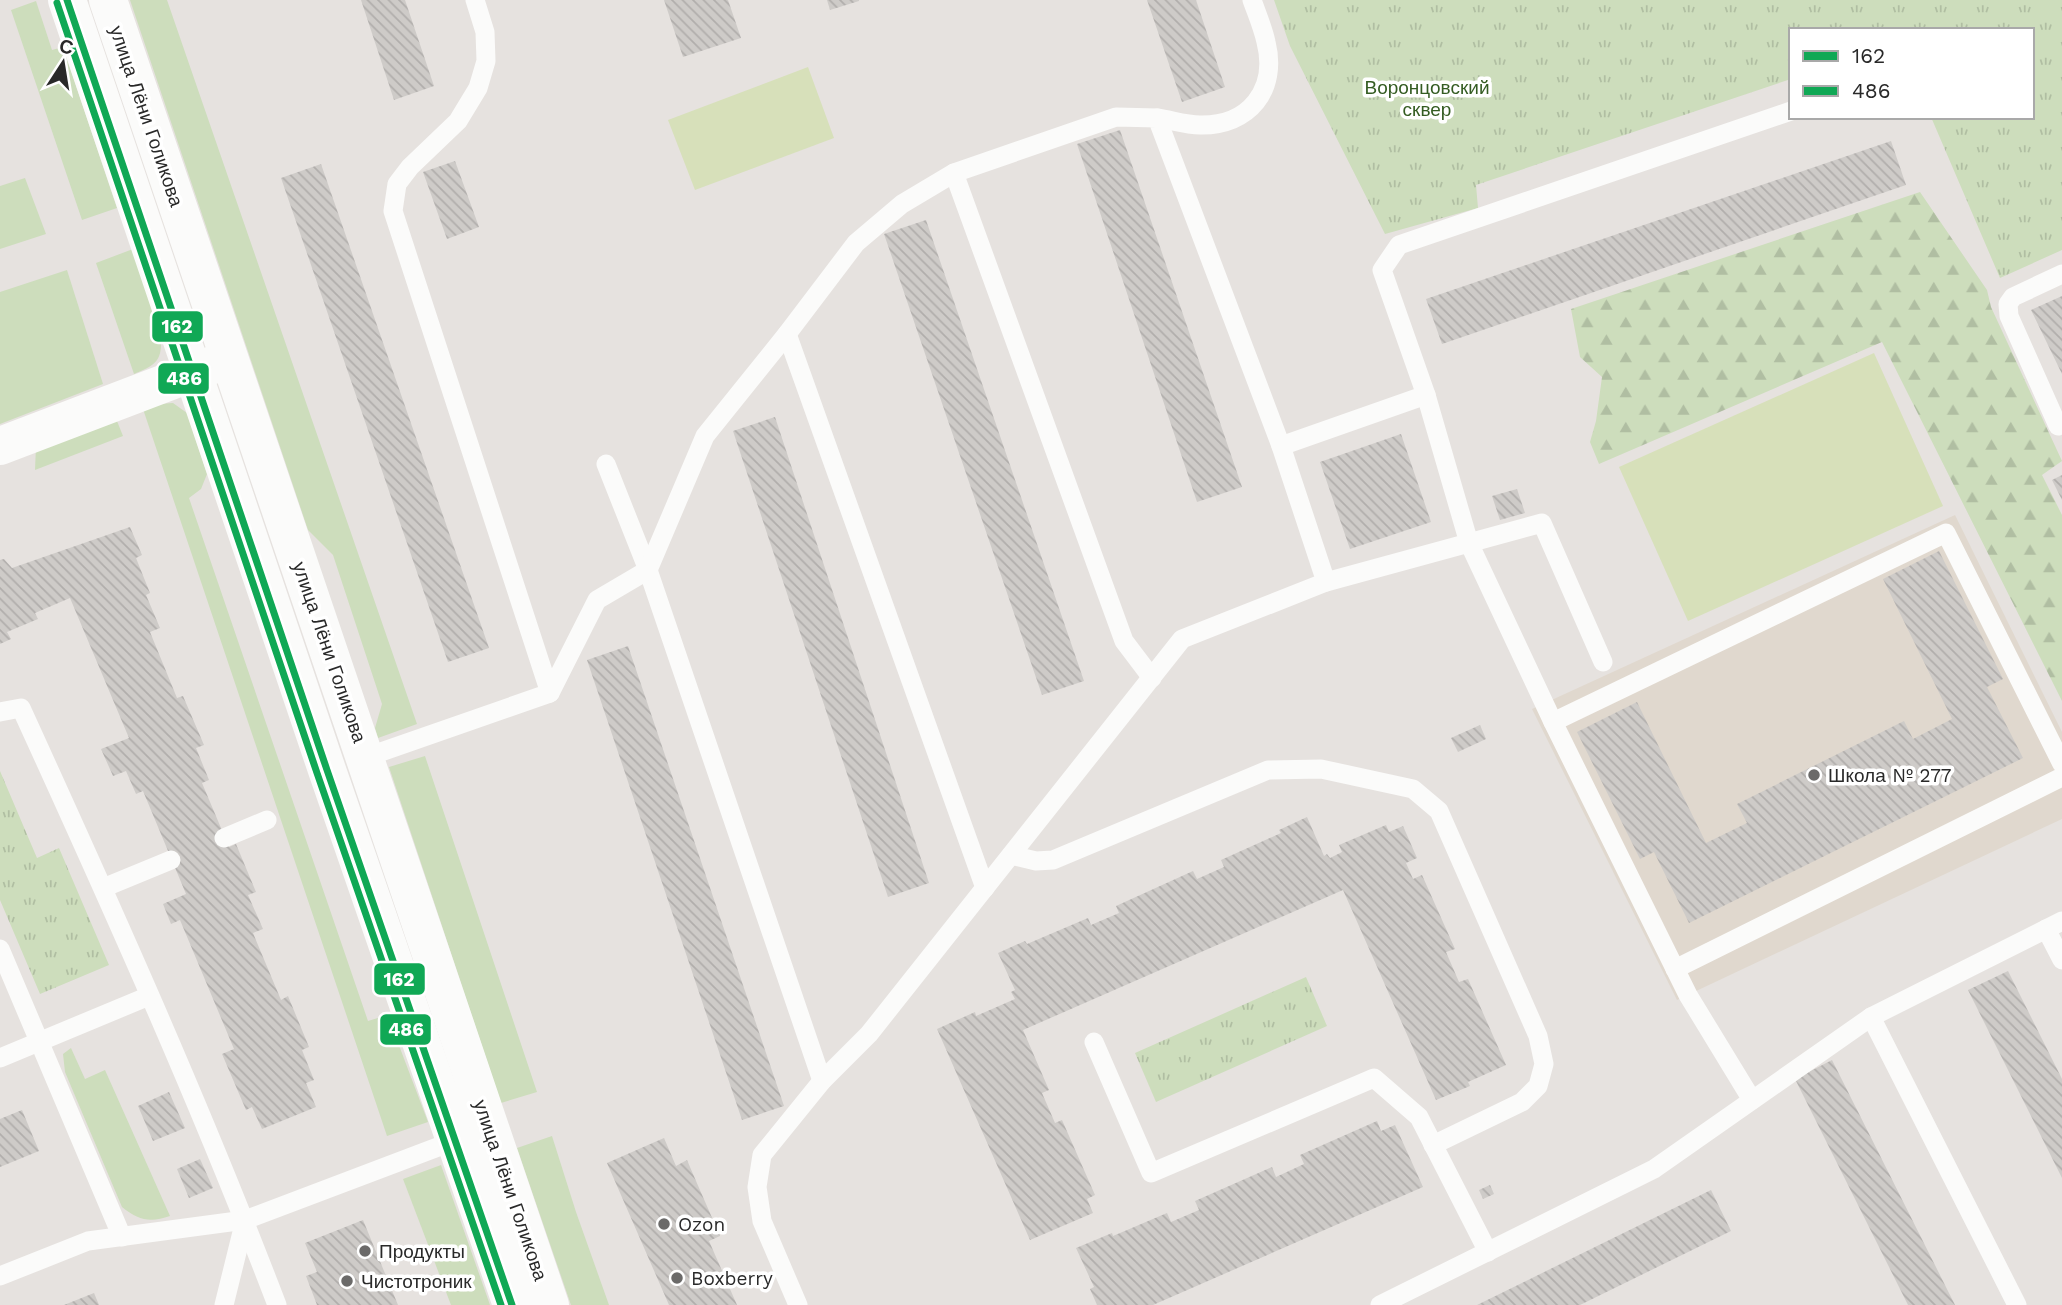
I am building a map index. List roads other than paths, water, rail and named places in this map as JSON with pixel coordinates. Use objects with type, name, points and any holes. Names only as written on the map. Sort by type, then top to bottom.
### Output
[{"type":"street","name":"улица Лёни Голикова","points":[[67,0],[162,220],[229,359],[550,1305]]},
{"type":"street","name":"улица Лёни Голикова","points":[[108,0],[162,220],[193,372],[512,1305]]},
{"type":"street","points":[[0,446],[229,359]]},
{"type":"lane","points":[[475,0],[485,32],[486,61],[478,88],[458,121],[410,167],[397,184],[393,211],[550,693]]},
{"type":"lane","points":[[327,770],[550,693],[597,600],[648,570],[705,436],[856,243],[902,204],[954,173],[1116,117],[1157,118],[1200,125],[1234,121],[1258,102],[1268,76],[1267,44],[1252,0]]},
{"type":"lane","points":[[1752,1100],[1688,995],[1553,722],[1469,543],[1426,395],[1382,270],[1399,245],[1789,112]]},
{"type":"lane","points":[[1157,118],[1281,446],[1326,582]]},
{"type":"lane","points":[[954,173],[1124,641],[1152,678]]},
{"type":"lane","points":[[2062,274],[2013,297],[2008,304],[2009,316],[2058,426],[2062,424]]},
{"type":"lane","points":[[787,334],[985,888]]},
{"type":"lane","points":[[1281,446],[1426,395]]},
{"type":"lane","points":[[606,464],[648,570],[822,1081]]},
{"type":"lane","points":[[799,1305],[762,1221],[757,1187],[762,1155],[822,1081],[869,1034],[1182,639],[1326,582],[1542,523],[1603,662]]},
{"type":"lane","points":[[1553,722],[1946,533],[2062,764]]},
{"type":"lane","points":[[0,712],[21,708],[103,888],[245,1220],[277,1305]]},
{"type":"lane","points":[[1011,855],[1036,861],[1053,860],[1268,770],[1321,769],[1413,789],[1439,811],[1538,1036],[1545,1064],[1538,1086],[1522,1102],[1433,1145]]},
{"type":"lane","points":[[1675,969],[2062,777]]},
{"type":"lane","points":[[225,838],[267,820]]},
{"type":"lane","points":[[103,888],[172,860]]},
{"type":"lane","points":[[1380,1305],[1654,1169],[1871,1017],[2054,925],[2062,960]]},
{"type":"lane","points":[[0,949],[122,1237]]},
{"type":"lane","points":[[0,1058],[149,996]]},
{"type":"lane","points":[[1871,1017],[2017,1305]]},
{"type":"lane","points":[[1094,1042],[1151,1173],[1374,1078],[1419,1117],[1488,1252]]},
{"type":"lane","points":[[0,1276],[88,1241],[245,1220],[490,1128]]},
{"type":"lane","points":[[224,1305],[245,1220]]},
{"type":"place","name":"Школа № 277","points":[[1814,775]]},
{"type":"place","name":"Ozon","points":[[664,1224]]},
{"type":"place","name":"Продукты","points":[[365,1251]]},
{"type":"place","name":"Boxberry","points":[[677,1278]]},
{"type":"place","name":"Чистотроник","points":[[347,1281]]},
{"type":"park label","name":"Воронцовский сквер","points":[[1427,98]]}]
